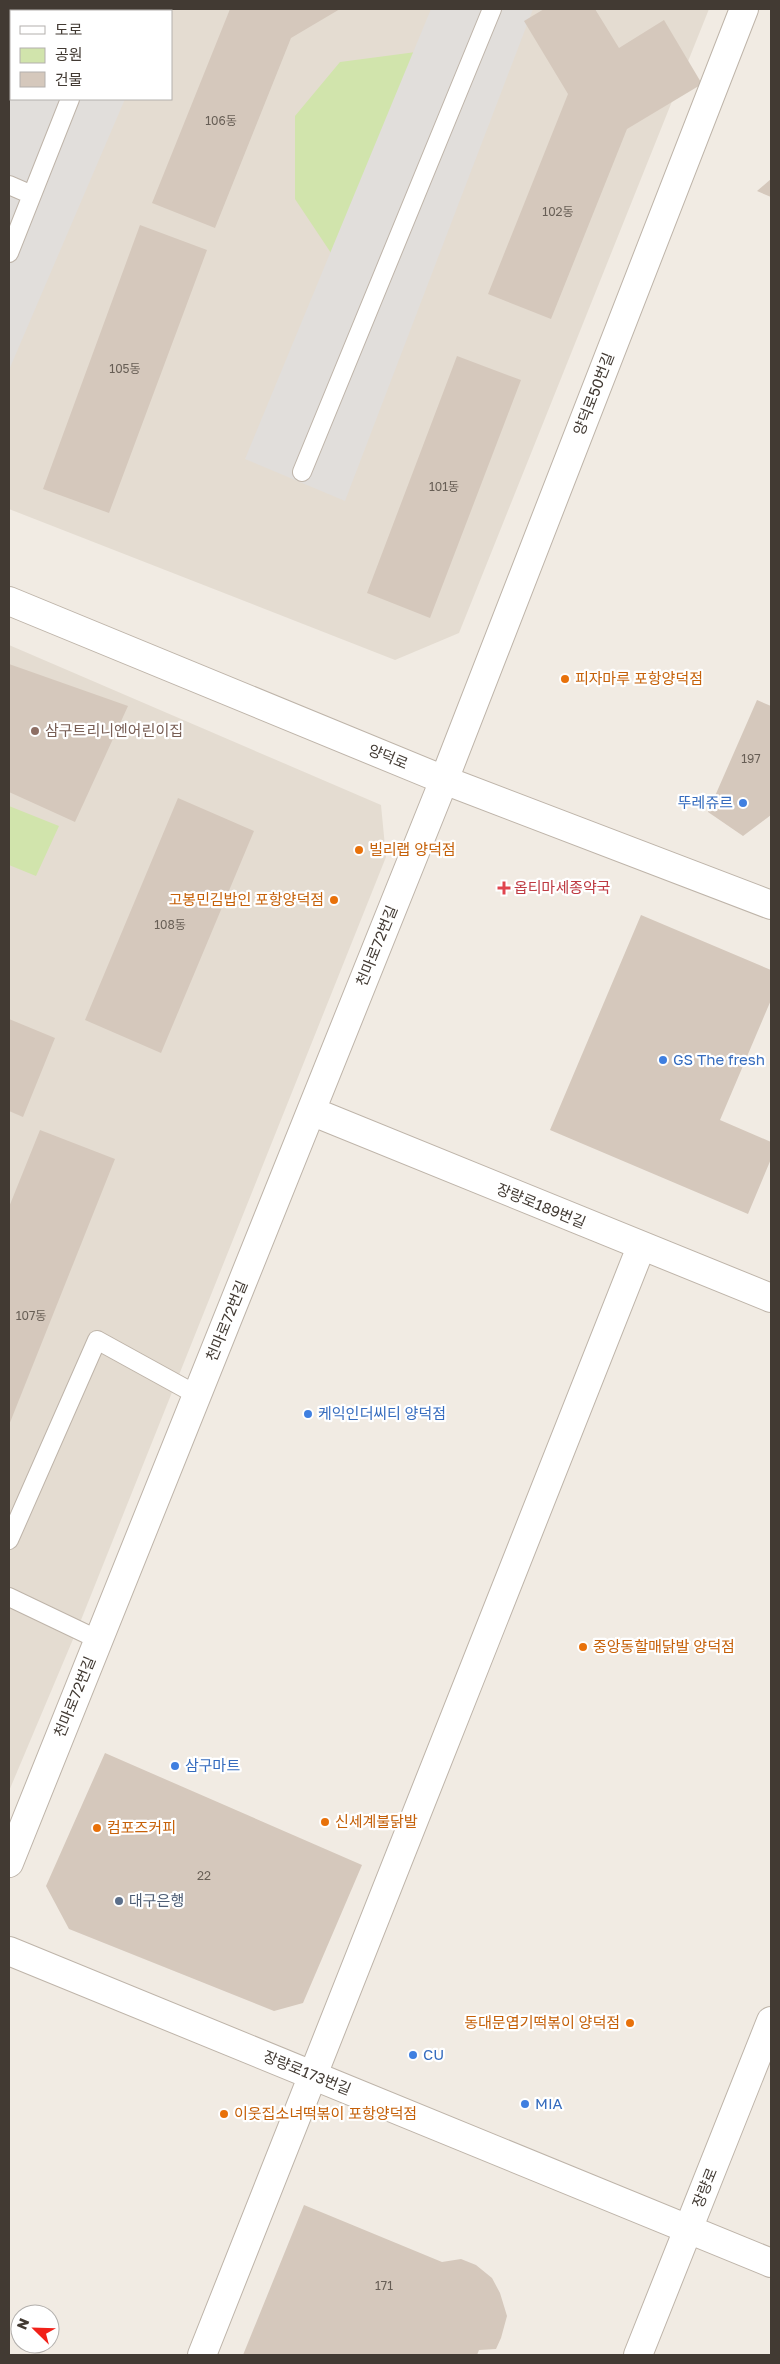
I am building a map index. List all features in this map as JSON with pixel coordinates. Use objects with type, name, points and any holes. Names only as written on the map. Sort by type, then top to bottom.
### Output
[{"type":"street","name":"양덕로50번길","points":[[444,780],[744,9]]},
{"type":"street","name":"양덕로","points":[[9,601],[444,780],[771,905]]},
{"type":"street","name":"천마로72번길","points":[[9,1863],[444,780]]},
{"type":"street","name":"장량로189번길","points":[[311,1111],[771,1298]]},
{"type":"street","points":[[202,2355],[642,1247]]},
{"type":"street","name":"장량로173번길","points":[[9,1951],[771,2263]]},
{"type":"street","name":"장량로","points":[[638,2355],[771,2021]]},
{"type":"lane","points":[[302,472],[492,9]]},
{"type":"lane","points":[[9,253],[70,100]]},
{"type":"lane","points":[[9,186],[32,195]]},
{"type":"lane","points":[[9,1540],[97,1340],[197,1395]]},
{"type":"lane","points":[[9,1597],[98,1640]]},
{"type":"shaded area","points":[[9,9],[709,9],[459,633],[395,660],[9,509]]},
{"type":"shaded area","points":[[9,9],[163,9],[10,10],[10,100],[125,100],[9,370]]},
{"type":"shaded area","points":[[431,9],[533,9],[345,501],[245,459]]},
{"type":"shaded area","points":[[9,645],[381,805],[386,857],[79,1625],[9,1791]]},
{"type":"green space","points":[[416,52],[331,253],[295,199],[295,116],[340,62]]},
{"type":"green space","points":[[9,806],[59,826],[36,876],[9,865]]},
{"type":"building","points":[[230,9],[340,9],[291,38],[215,228],[152,203]]},
{"type":"building","points":[[544,9],[595,9],[619,48],[664,20],[702,84],[627,129],[551,319],[488,294],[568,94],[524,21]]},
{"type":"building","points":[[771,179],[771,197],[757,191]]},
{"type":"building","points":[[140,225],[207,250],[109,513],[43,489]]},
{"type":"building","points":[[457,356],[521,380],[430,618],[367,593]]},
{"type":"building","points":[[9,664],[128,706],[75,822],[9,792]]},
{"type":"building","points":[[757,700],[771,706],[771,815],[743,836],[708,812]]},
{"type":"building","points":[[178,798],[254,831],[161,1053],[85,1020]]},
{"type":"building","name":"GS The fresh","points":[[641,915],[771,970],[771,1000],[720,1120],[771,1142],[771,1159],[748,1214],[550,1130]]},
{"type":"building","points":[[9,1019],[55,1038],[23,1117],[9,1111]]},
{"type":"building","points":[[40,1130],[115,1159],[9,1425],[9,1207]]},
{"type":"building","points":[[105,1753],[362,1865],[303,2003],[274,2011],[69,1929],[46,1886]]},
{"type":"building","points":[[304,2205],[442,2262],[461,2259],[476,2265],[492,2278],[500,2293],[507,2316],[496,2349],[479,2350],[477,2355],[243,2355]]},
{"type":"place","name":"피자마루 포항양덕점","points":[[565,679]]},
{"type":"place","name":"삼구트리니엔어린이집","points":[[35,731]]},
{"type":"place","name":"뚜레쥬르","points":[[743,803]]},
{"type":"place","name":"빌리랩 양덕점","points":[[359,850]]},
{"type":"place","name":"옵티마세종약국","points":[[504,888]]},
{"type":"place","name":"고봉민김밥인 포항양덕점","points":[[334,900]]},
{"type":"place","name":"GS The fresh","points":[[663,1060]]},
{"type":"place","name":"케익인더씨티 양덕점","points":[[308,1414]]},
{"type":"place","name":"중앙동할매닭발 양덕점","points":[[583,1647]]},
{"type":"place","name":"삼구마트","points":[[175,1766]]},
{"type":"place","name":"신세계불닭발","points":[[325,1822]]},
{"type":"place","name":"컴포즈커피","points":[[97,1828]]},
{"type":"place","name":"대구은행","points":[[119,1901]]},
{"type":"place","name":"동대문엽기떡볶이 양덕점","points":[[630,2023]]},
{"type":"place","name":"CU","points":[[413,2055]]},
{"type":"place","name":"MIA","points":[[525,2104]]},
{"type":"place","name":"이웃집소녀떡볶이 포항양덕점","points":[[224,2114]]}]
